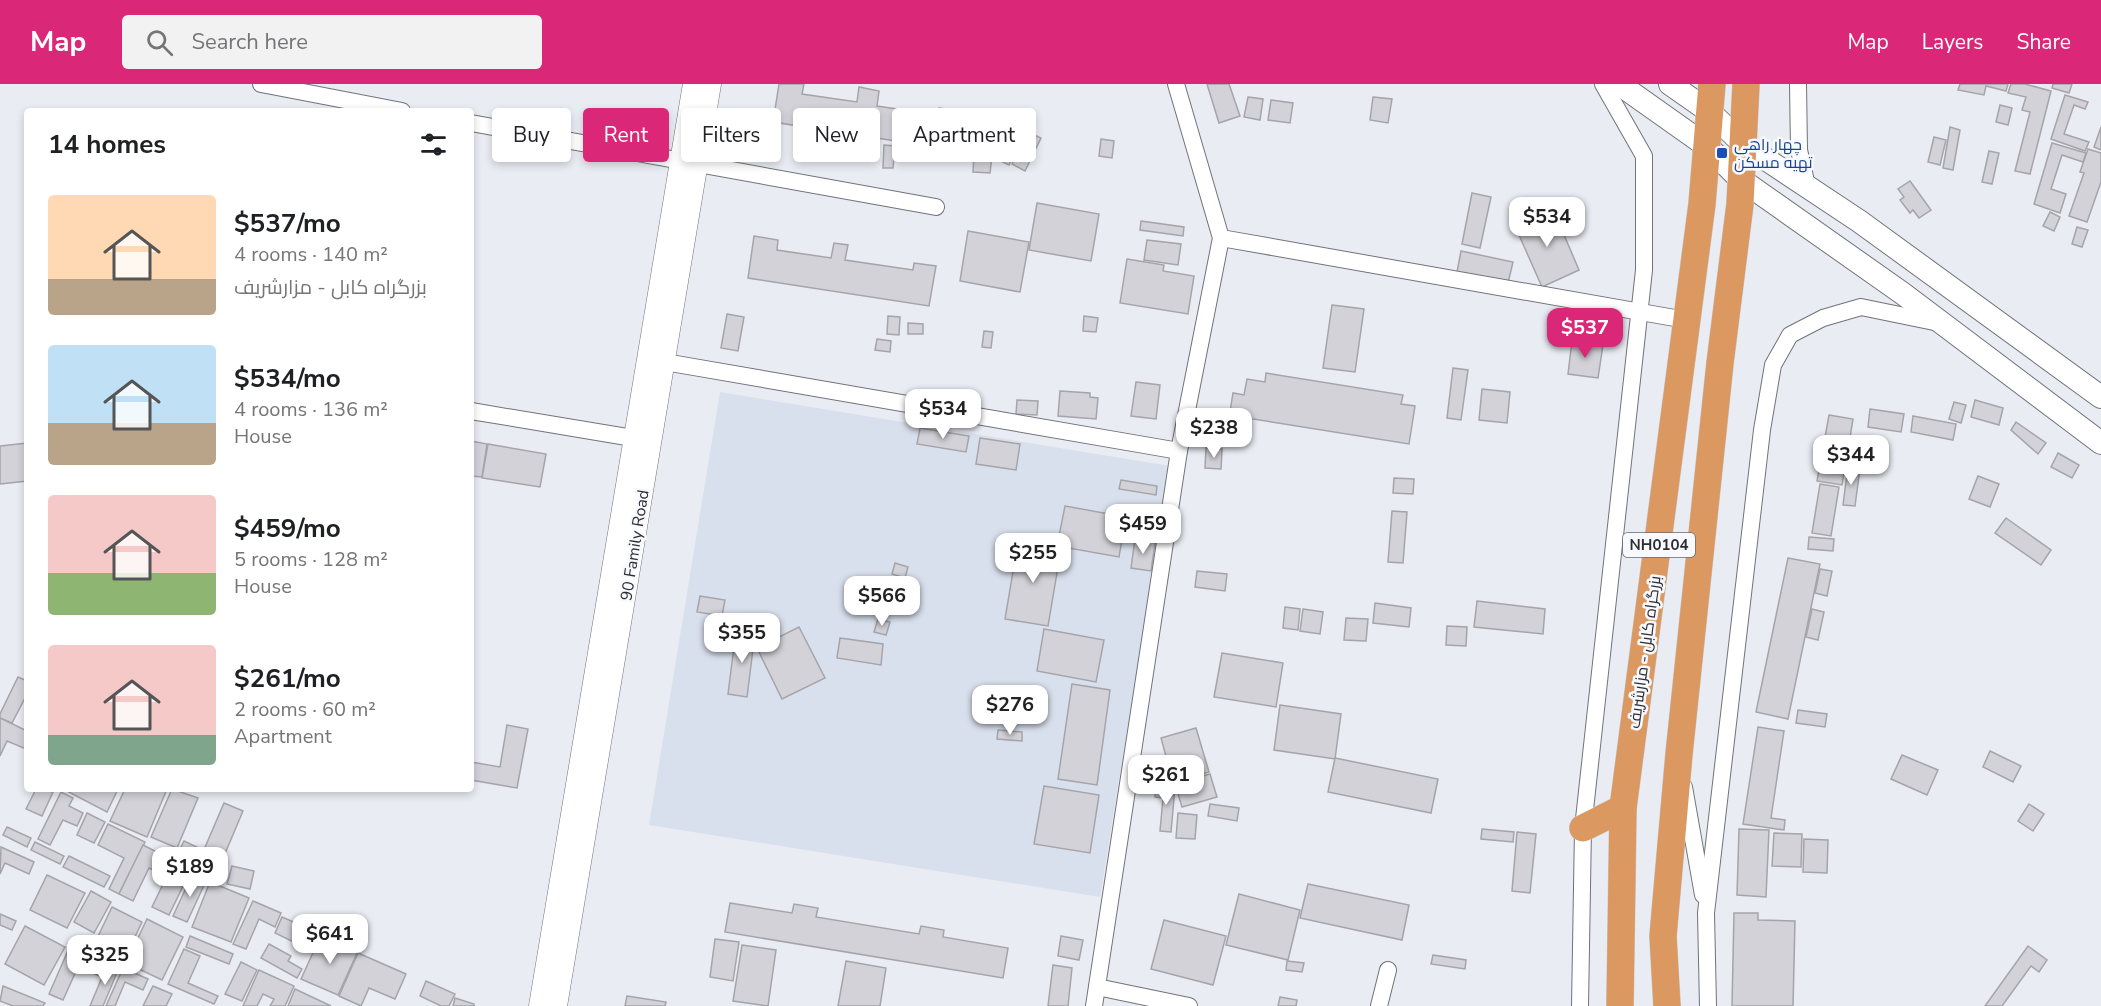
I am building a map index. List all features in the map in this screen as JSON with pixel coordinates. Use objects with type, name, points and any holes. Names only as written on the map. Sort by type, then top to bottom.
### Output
[{"type":"highway","name":"بزرگراه کابل - مزارشریف","points":[[1620,1006],[1623,808],[1673,440],[1708,147],[1712,84]]},
{"type":"highway","name":"NH0104","points":[[1667,1006],[1663,936],[1679,754],[1718,375],[1735,249],[1746,84]]},
{"type":"highway","points":[[1583,828],[1623,808]]},
{"type":"main road","points":[[1619,84],[1708,147],[1740,179],[1942,323],[2101,443]]},
{"type":"main road","points":[[1670,84],[1710,112],[1743,144],[1807,186],[2101,397]]},
{"type":"street","points":[[261,84],[386,108]]},
{"type":"street","name":"90 Family Road","points":[[692,108],[693,84]]},
{"type":"street","name":"90 Family Road","points":[[705,108],[711,84]]},
{"type":"street","points":[[1094,1006],[1179,451],[1221,238],[1176,84]]},
{"type":"street","points":[[1580,1006],[1583,828],[1644,270],[1644,156],[1603,84]]},
{"type":"street","points":[[1798,84],[1799,150],[1807,186]]},
{"type":"street","points":[[474,124],[681,160]]},
{"type":"street","points":[[690,162],[936,207]]},
{"type":"street","name":"90 Family Road","points":[[557,1006],[655,360],[690,162]]},
{"type":"street","points":[[1221,238],[1686,320]]},
{"type":"street","points":[[1708,1006],[1706,913],[1761,442],[1773,365],[1790,335],[1823,318],[1861,307],[1942,323]]},
{"type":"street","points":[[655,360],[1179,451]]},
{"type":"street","name":"90 Family Road","points":[[539,1006],[633,438],[655,360]]},
{"type":"street","points":[[474,412],[633,438]]},
{"type":"street","points":[[1679,754],[1706,913]]},
{"type":"street","points":[[1379,1006],[1388,970]]},
{"type":"street","points":[[1097,987],[1189,1006]]},
{"type":"shaded area","points":[[720,392],[1170,466],[1100,897],[649,825]]},
{"type":"building","points":[[779,84],[804,84],[802,94],[857,102],[859,87],[879,91],[877,106],[892,108],[892,140],[880,139],[880,108],[793,108],[793,125],[781,123],[781,108],[775,108]]},
{"type":"building","points":[[1207,84],[1229,84],[1240,116],[1219,123]]},
{"type":"building","points":[[1960,84],[2008,84],[2006,91],[1986,86],[1984,95],[1958,90]]},
{"type":"building","points":[[2011,84],[2025,84],[2051,91],[2030,174],[2015,171],[2030,112],[2022,110],[2026,97],[2008,93]]},
{"type":"building","points":[[2053,84],[2072,84],[2069,93],[2052,88]]},
{"type":"building","points":[[2065,95],[2088,102],[2085,109],[2074,105],[2064,134],[2089,142],[2085,151],[2051,139]]},
{"type":"building","points":[[1248,97],[1263,99],[1260,120],[1244,117]]},
{"type":"building","points":[[1373,97],[1392,99],[1388,123],[1370,120]]},
{"type":"building","points":[[1271,100],[1293,103],[1290,123],[1268,120]]},
{"type":"building","points":[[2000,105],[2012,108],[2008,125],[1996,122]]},
{"type":"building","points":[[1950,127],[1960,130],[1953,170],[1943,168]]},
{"type":"building","points":[[2101,127],[2101,150],[2094,147]]},
{"type":"building","points":[[1036,136],[1041,138],[1036,148]]},
{"type":"building","points":[[1934,137],[1946,140],[1940,165],[1928,162]]},
{"type":"building","points":[[1101,139],[1114,141],[1112,158],[1099,156]]},
{"type":"building","points":[[2052,143],[2086,153],[2083,162],[2062,155],[2051,189],[2066,194],[2060,213],[2034,204]]},
{"type":"building","points":[[884,145],[892,146],[893,168],[883,168]]},
{"type":"building","points":[[2088,149],[2101,153],[2101,182],[2087,222],[2069,216],[2084,173],[2080,172]]},
{"type":"building","points":[[1989,151],[1999,153],[1992,184],[1982,182]]},
{"type":"building","points":[[974,162],[991,162],[990,173],[973,172]]},
{"type":"building","points":[[1013,162],[1029,162],[1025,171],[1012,164]]},
{"type":"building","points":[[1910,181],[1931,210],[1919,218],[1913,210],[1910,213],[1900,200],[1904,197],[1898,189]]},
{"type":"building","points":[[1472,193],[1491,197],[1480,248],[1462,244]]},
{"type":"building","points":[[1037,203],[1099,214],[1091,261],[1029,250]]},
{"type":"building","points":[[1553,209],[1579,270],[1542,287],[1515,226]]},
{"type":"building","points":[[2050,212],[2060,217],[2054,231],[2043,226]]},
{"type":"building","points":[[1141,221],[1184,227],[1183,236],[1140,230]]},
{"type":"building","points":[[2077,227],[2088,230],[2082,247],[2072,244]]},
{"type":"building","points":[[968,231],[1029,242],[1020,292],[960,281]]},
{"type":"building","points":[[754,236],[778,240],[777,250],[831,258],[834,243],[848,245],[845,260],[913,270],[914,263],[936,266],[929,306],[748,278]]},
{"type":"building","points":[[1147,240],[1181,244],[1178,265],[1144,260]]},
{"type":"building","points":[[1461,251],[1513,262],[1508,283],[1457,272]]},
{"type":"building","points":[[1127,259],[1164,265],[1163,271],[1194,276],[1188,314],[1120,303]]},
{"type":"building","points":[[1332,305],[1364,309],[1355,372],[1323,368]]},
{"type":"building","points":[[727,314],[744,317],[738,351],[721,348]]},
{"type":"building","points":[[888,316],[900,317],[899,335],[887,334]]},
{"type":"building","points":[[1084,316],[1098,318],[1096,332],[1083,331]]},
{"type":"building","points":[[908,323],[923,324],[923,334],[908,334]]},
{"type":"building","points":[[984,331],[993,332],[991,348],[982,347]]},
{"type":"building","points":[[877,339],[891,341],[890,352],[875,350]]},
{"type":"building","points":[[1572,341],[1603,345],[1598,378],[1568,374]]},
{"type":"building","points":[[1453,368],[1468,370],[1461,420],[1447,418]]},
{"type":"building","points":[[1266,373],[1403,395],[1401,404],[1415,406],[1409,444],[1241,417],[1239,426],[1228,425],[1233,393],[1244,395],[1247,379],[1265,382]]},
{"type":"building","points":[[1136,382],[1160,385],[1156,419],[1131,416]]},
{"type":"building","points":[[1482,389],[1510,392],[1507,423],[1479,420]]},
{"type":"building","points":[[1060,391],[1090,393],[1090,397],[1098,398],[1096,419],[1058,416]]},
{"type":"building","points":[[1017,400],[1038,401],[1037,415],[1016,414]]},
{"type":"building","points":[[1975,400],[2003,408],[1999,425],[1971,417]]},
{"type":"building","points":[[1954,402],[1966,405],[1961,423],[1949,419]]},
{"type":"building","points":[[1870,409],[1904,414],[1901,432],[1868,427]]},
{"type":"building","points":[[1829,415],[1853,419],[1842,485],[1817,481]]},
{"type":"building","points":[[1913,416],[1956,424],[1953,440],[1911,432]]},
{"type":"building","points":[[2016,422],[2046,443],[2038,454],[2011,430]]},
{"type":"building","points":[[920,428],[969,436],[966,452],[917,444]]},
{"type":"building","points":[[980,438],[1020,444],[1016,470],[976,464]]},
{"type":"building","points":[[474,442],[487,444],[482,477],[474,476]]},
{"type":"building","points":[[24,443],[24,481],[0,484],[0,446]]},
{"type":"building","points":[[488,444],[546,454],[540,487],[482,478]]},
{"type":"building","points":[[1206,448],[1222,449],[1221,469],[1205,468]]},
{"type":"building","points":[[2058,453],[2079,465],[2072,478],[2051,467]]},
{"type":"building","points":[[1848,466],[1860,468],[1855,506],[1843,505]]},
{"type":"building","points":[[1978,476],[1999,484],[1990,507],[1969,499]]},
{"type":"building","points":[[1394,478],[1414,479],[1413,494],[1393,493]]},
{"type":"building","points":[[1121,480],[1157,486],[1156,495],[1119,489]]},
{"type":"building","points":[[1820,484],[1839,487],[1831,536],[1812,533]]},
{"type":"building","points":[[1065,506],[1126,517],[1119,557],[1057,546]]},
{"type":"building","points":[[1392,511],[1407,512],[1403,563],[1388,562]]},
{"type":"building","points":[[2006,518],[2051,550],[2041,565],[1995,533]]},
{"type":"building","points":[[1809,537],[1834,539],[1833,551],[1808,549]]},
{"type":"building","points":[[1135,539],[1155,543],[1151,571],[1131,568]]},
{"type":"building","points":[[1018,542],[1061,549],[1048,626],[1005,619]]},
{"type":"building","points":[[1788,558],[1820,564],[1788,719],[1756,712]]},
{"type":"building","points":[[895,563],[908,567],[905,578],[892,574]]},
{"type":"building","points":[[1820,569],[1832,571],[1827,596],[1815,593]]},
{"type":"building","points":[[1197,571],[1227,574],[1225,591],[1195,587]]},
{"type":"building","points":[[700,596],[725,600],[722,616],[697,612]]},
{"type":"building","points":[[1477,601],[1545,609],[1543,634],[1474,627]]},
{"type":"building","points":[[1375,603],[1411,608],[1409,627],[1373,623]]},
{"type":"building","points":[[1285,607],[1300,609],[1298,630],[1283,628]]},
{"type":"building","points":[[1303,609],[1323,612],[1320,634],[1300,631]]},
{"type":"building","points":[[1812,609],[1824,612],[1818,640],[1806,637]]},
{"type":"building","points":[[1346,618],[1368,619],[1366,641],[1344,640]]},
{"type":"building","points":[[878,619],[890,622],[886,635],[874,632]]},
{"type":"building","points":[[1447,626],[1467,627],[1466,646],[1446,645]]},
{"type":"building","points":[[799,627],[825,678],[782,699],[757,648]]},
{"type":"building","points":[[1044,629],[1104,640],[1096,682],[1037,671]]},
{"type":"building","points":[[736,631],[755,633],[747,697],[728,694]]},
{"type":"building","points":[[840,638],[883,644],[881,665],[837,658]]},
{"type":"building","points":[[1222,653],[1283,663],[1276,707],[1214,697]]},
{"type":"building","points":[[18,677],[24,680],[24,700],[12,723],[0,718]]},
{"type":"building","points":[[1072,684],[1110,690],[1097,785],[1058,779]]},
{"type":"building","points":[[1280,705],[1341,714],[1335,759],[1274,750]]},
{"type":"building","points":[[1798,710],[1827,714],[1825,727],[1796,723]]},
{"type":"building","points":[[0,718],[24,730],[24,748],[7,741],[0,756]]},
{"type":"building","points":[[507,725],[528,729],[517,788],[474,781],[474,763],[500,767]]},
{"type":"building","points":[[1758,727],[1784,731],[1771,818],[1785,820],[1784,830],[1743,824]]},
{"type":"building","points":[[1196,728],[1209,772],[1173,782],[1161,738]]},
{"type":"building","points":[[998,730],[1022,732],[1022,741],[997,739]]},
{"type":"building","points":[[1990,751],[2021,766],[2013,782],[1983,767]]},
{"type":"building","points":[[1902,755],[1938,770],[1927,795],[1891,779]]},
{"type":"building","points":[[1335,758],[1438,779],[1431,813],[1328,792]]},
{"type":"building","points":[[1210,774],[1217,797],[1182,807],[1175,784]]},
{"type":"building","points":[[1156,785],[1175,787],[1171,832],[1160,831],[1163,798],[1155,797]]},
{"type":"building","points":[[1044,786],[1099,795],[1090,853],[1034,844]]},
{"type":"building","points":[[34,792],[53,792],[42,816],[26,809]]},
{"type":"building","points":[[61,792],[73,798],[69,806],[83,813],[77,826],[63,820],[50,845],[38,839]]},
{"type":"building","points":[[69,792],[117,792],[107,812]]},
{"type":"building","points":[[124,792],[166,792],[147,837],[110,821]]},
{"type":"building","points":[[171,792],[181,792],[198,798],[177,848],[151,837]]},
{"type":"building","points":[[224,803],[243,811],[216,875],[197,866]]},
{"type":"building","points":[[1210,804],[1239,808],[1237,821],[1208,816]]},
{"type":"building","points":[[2029,804],[2044,814],[2033,831],[2018,821]]},
{"type":"building","points":[[87,813],[105,822],[94,843],[77,835]]},
{"type":"building","points":[[1178,813],[1197,815],[1195,839],[1176,838]]},
{"type":"building","points":[[108,824],[145,842],[119,894],[109,889],[124,858],[98,845]]},
{"type":"building","points":[[7,827],[31,838],[27,847],[3,835]]},
{"type":"building","points":[[1482,829],[1514,832],[1513,842],[1481,839]]},
{"type":"building","points":[[1739,829],[1769,830],[1766,897],[1737,895]]},
{"type":"building","points":[[1517,832],[1536,834],[1530,893],[1512,891]]},
{"type":"building","points":[[1774,833],[1802,834],[1801,867],[1772,866]]},
{"type":"building","points":[[1804,839],[1828,840],[1827,873],[1803,872]]},
{"type":"building","points":[[184,841],[201,849],[169,915],[152,907]]},
{"type":"building","points":[[35,842],[64,856],[60,864],[31,850]]},
{"type":"building","points":[[143,845],[171,859],[164,875],[149,868],[133,901],[119,894]]},
{"type":"building","points":[[1,847],[34,862],[29,874],[5,863],[0,874]]},
{"type":"building","points":[[69,856],[110,876],[104,887],[63,867]]},
{"type":"building","points":[[232,866],[254,871],[250,889],[227,884]]},
{"type":"building","points":[[47,875],[85,893],[67,928],[30,910]]},
{"type":"building","points":[[192,875],[206,881],[187,922],[173,916]]},
{"type":"building","points":[[210,882],[249,898],[231,942],[192,927]]},
{"type":"building","points":[[1308,884],[1409,905],[1402,940],[1300,918]]},
{"type":"building","points":[[91,891],[111,902],[94,933],[74,922]]},
{"type":"building","points":[[1239,894],[1300,910],[1288,960],[1226,945]]},
{"type":"building","points":[[253,901],[281,913],[275,927],[259,919],[246,949],[233,944]]},
{"type":"building","points":[[730,903],[792,913],[794,904],[818,908],[816,917],[919,934],[921,926],[944,930],[943,937],[1008,948],[1003,978],[725,932]]},
{"type":"building","points":[[112,907],[142,922],[122,964],[92,949]]},
{"type":"building","points":[[1734,913],[1758,913],[1758,920],[1795,921],[1793,1006],[1732,1006]]},
{"type":"building","points":[[0,914],[16,921],[12,930],[0,925]]},
{"type":"building","points":[[282,917],[314,931],[306,948],[275,933]]},
{"type":"building","points":[[147,919],[183,937],[162,980],[126,963]]},
{"type":"building","points":[[1164,920],[1226,936],[1213,985],[1151,969]]},
{"type":"building","points":[[25,926],[65,947],[44,985],[5,964]]},
{"type":"building","points":[[321,935],[358,951],[338,995],[301,979]]},
{"type":"building","points":[[190,936],[233,954],[229,964],[186,947]]},
{"type":"building","points":[[1061,936],[1083,940],[1079,960],[1058,956]]},
{"type":"building","points":[[715,939],[739,942],[733,981],[710,977]]},
{"type":"building","points":[[269,944],[291,956],[288,961],[302,969],[297,978],[261,958]]},
{"type":"building","points":[[742,945],[776,950],[768,1006],[733,1001]]},
{"type":"building","points":[[70,946],[106,962],[100,976],[78,967],[63,1000],[49,994]]},
{"type":"building","points":[[2028,946],[2047,960],[2039,972],[2031,966],[2002,1006],[1985,1006]]},
{"type":"building","points":[[184,949],[200,956],[188,983],[218,996],[214,1004],[168,984]]},
{"type":"building","points":[[358,953],[406,974],[395,999],[369,988],[361,1006],[339,996]]},
{"type":"building","points":[[1433,955],[1466,960],[1465,969],[1431,964]]},
{"type":"building","points":[[846,961],[886,968],[880,1006],[838,1006]]},
{"type":"building","points":[[1287,961],[1304,963],[1302,972],[1286,970]]},
{"type":"building","points":[[241,962],[257,970],[242,1001],[225,994]]},
{"type":"building","points":[[108,963],[119,968],[103,1006],[90,1006]]},
{"type":"building","points":[[1053,965],[1072,968],[1068,1006],[1048,1006]]},
{"type":"building","points":[[123,968],[148,979],[143,990],[125,982],[115,1006],[106,1006]]},
{"type":"building","points":[[259,970],[294,986],[285,1006],[270,1006],[274,999],[263,994],[257,1006],[243,1006]]},
{"type":"building","points":[[426,981],[455,994],[449,1006],[441,1006],[420,996]]},
{"type":"building","points":[[3,986],[45,1003],[43,1006],[13,1006],[0,1001]]},
{"type":"building","points":[[153,986],[172,994],[166,1006],[143,1006]]},
{"type":"building","points":[[295,989],[331,1006],[288,1006]]},
{"type":"building","points":[[627,996],[666,1002],[665,1006],[625,1006]]},
{"type":"building","points":[[1280,997],[1297,1000],[1296,1006],[1278,1006]]},
{"type":"building","points":[[455,998],[474,1004],[474,1006],[453,1006]]},
{"type":"place","name":"چهار راهی تهیه مسکن","points":[[1722,153]]}]
